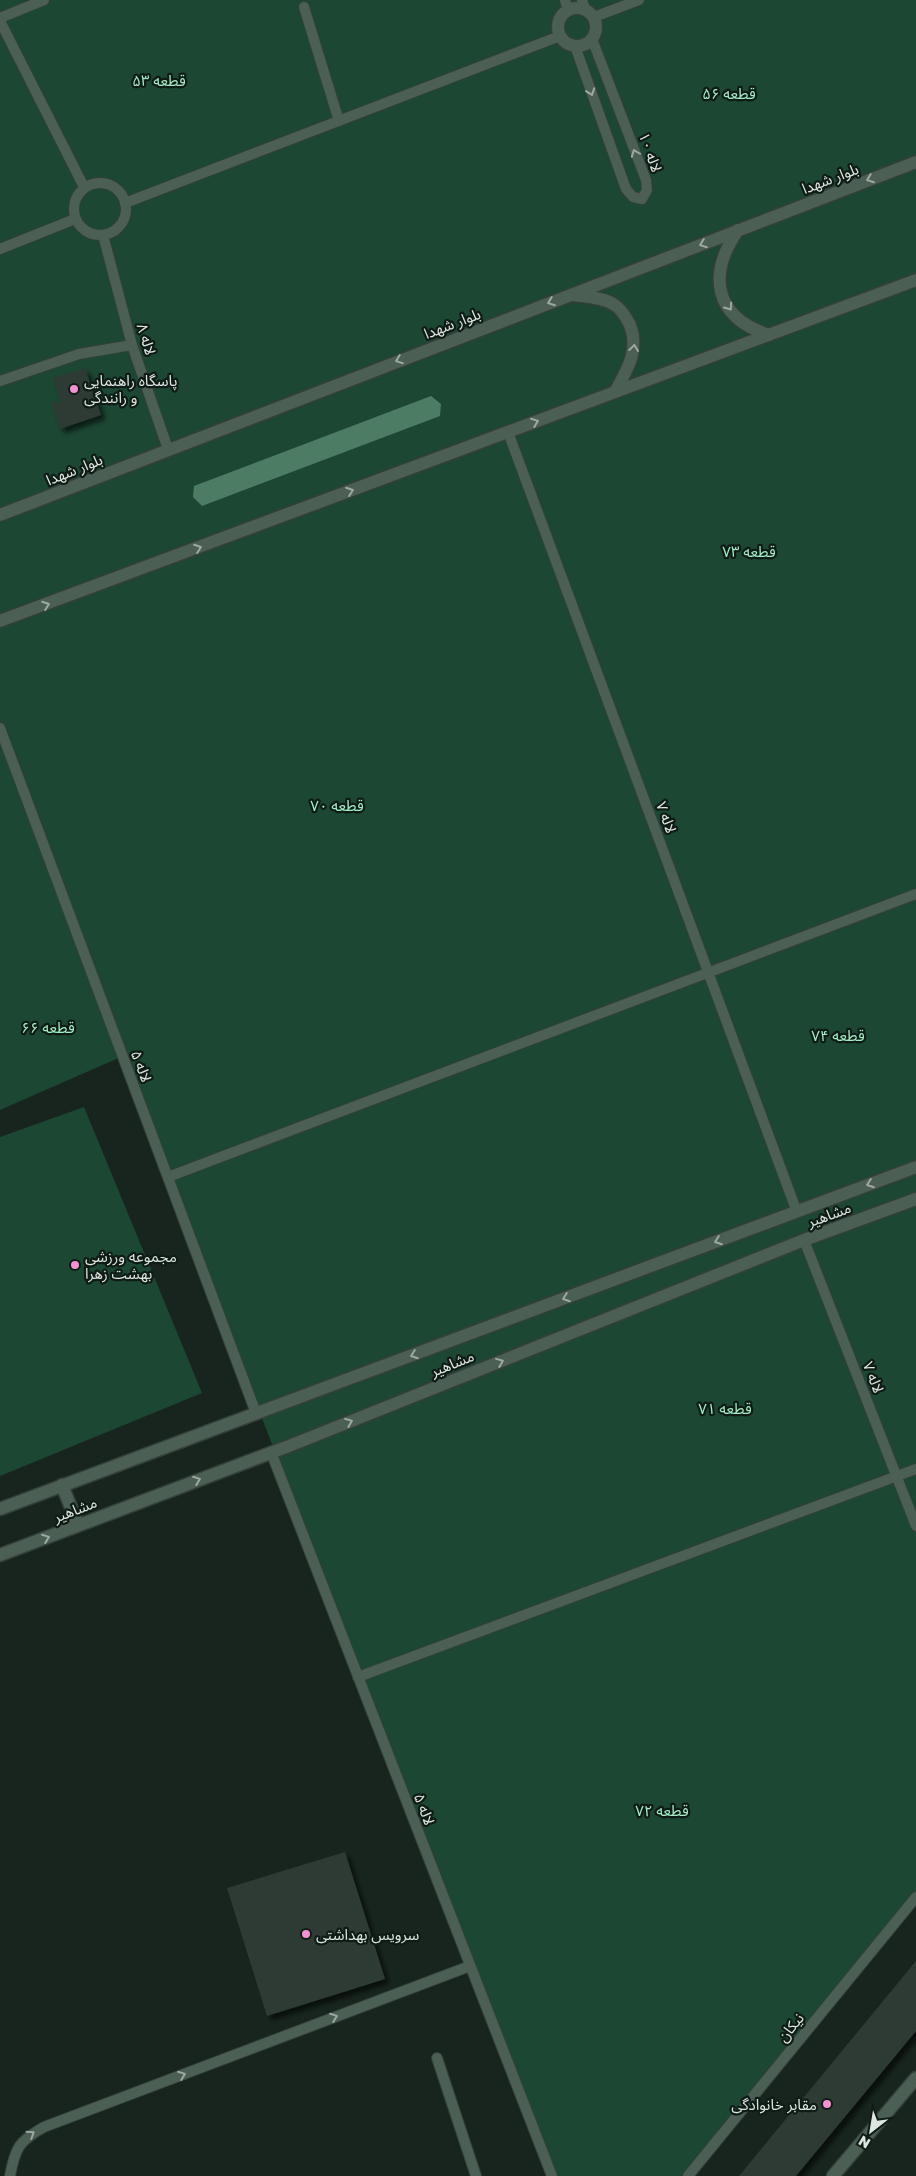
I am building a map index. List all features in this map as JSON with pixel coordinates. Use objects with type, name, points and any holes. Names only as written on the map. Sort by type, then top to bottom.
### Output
[{"type":"street","points":[[567,5],[587,9],[596,29],[592,39],[584,45],[569,45],[560,36],[558,24],[567,5]]},
{"type":"street","name":"بلوار شهدا","points":[[0,515],[916,162]]},
{"type":"street","points":[[738,230],[726,248],[720,287],[722,295],[725,304],[738,320],[752,329],[769,334]]},
{"type":"street","points":[[0,621],[916,280]]},
{"type":"street","points":[[570,295],[598,298],[615,304],[626,316],[635,337],[633,356],[615,392]]},
{"type":"street","name":"مشاهیر","points":[[0,1509],[916,1167]]},
{"type":"street","name":"مشاهیر","points":[[0,1555],[271,1452],[804,1240],[916,1199]]},
{"type":"street","points":[[62,1485],[78,1526]]},
{"type":"street","points":[[834,2176],[916,2078]]},
{"type":"lane","points":[[44,0],[0,20],[84,187]]},
{"type":"lane","points":[[587,9],[639,0]]},
{"type":"lane","points":[[304,7],[339,121]]},
{"type":"lane","points":[[125,203],[560,36]]},
{"type":"lane","name":"لاله ۱۰","points":[[575,46],[626,189],[633,198],[642,199],[647,190],[646,180],[592,39]]},
{"type":"lane","points":[[100,182],[109,184],[122,195],[125,203],[126,212],[124,220],[112,233],[94,235],[86,232],[75,219],[74,202],[84,187],[100,182]]},
{"type":"lane","points":[[0,249],[75,219]]},
{"type":"lane","name":"لاله ۸","points":[[103,235],[132,344],[168,449]]},
{"type":"lane","points":[[0,381],[80,354],[132,344]]},
{"type":"lane","name":"لاله ۷","points":[[508,432],[797,1212]]},
{"type":"lane","name":"لاله ۵","points":[[0,728],[256,1413]]},
{"type":"lane","points":[[168,1177],[916,894]]},
{"type":"lane","name":"لاله ۷","points":[[804,1240],[916,1526]]},
{"type":"lane","name":"لاله ۵","points":[[271,1452],[552,2176]]},
{"type":"lane","points":[[358,1677],[916,1469]]},
{"type":"lane","name":"نیکان","points":[[688,2176],[916,1897]]},
{"type":"lane","points":[[10,2176],[16,2149],[25,2138],[44,2126],[470,1966]]},
{"type":"lane","points":[[437,2058],[476,2176]]},
{"type":"green space","points":[[0,0],[916,0],[916,1904],[689,2176],[553,2176],[123,1056],[0,1110]]},
{"type":"green space","name":"مجموعه ورزشی بهشت زهرا","points":[[84,1107],[202,1393],[0,1476],[0,1137]]},
{"type":"shaded area","points":[[431,396],[441,404],[440,416],[202,506],[193,497],[194,486]]},
{"type":"building","name":"پاسگاه راهنمایی و رانندگی","points":[[85,368],[101,415],[60,429],[51,401],[61,403],[53,378]]},
{"type":"building","name":"سرویس بهداشتی","points":[[345,1852],[385,1979],[267,2016],[227,1888]]},
{"type":"building","name":"مقابر خانوادگی","points":[[916,1961],[916,2031],[796,2176],[739,2176]]},
{"type":"place","name":"پاسگاه راهنمایی و رانندگی","points":[[74,389]]},
{"type":"place","name":"مجموعه ورزشی بهشت زهرا","points":[[75,1265]]},
{"type":"place","name":"سرویس بهداشتی","points":[[306,1934]]},
{"type":"place","name":"مقابر خانوادگی","points":[[827,2104]]},
{"type":"park label","name":"قطعه ۵۳","points":[[159,80]]},
{"type":"park label","name":"قطعه ۵۶","points":[[729,93]]},
{"type":"park label","name":"قطعه ۷۳","points":[[749,551]]},
{"type":"park label","name":"قطعه ۷۰","points":[[337,805]]},
{"type":"park label","name":"قطعه ۶۶","points":[[48,1027]]},
{"type":"park label","name":"قطعه ۷۴","points":[[838,1035]]},
{"type":"park label","name":"قطعه ۷۱","points":[[725,1408]]},
{"type":"park label","name":"قطعه ۷۲","points":[[662,1810]]}]
